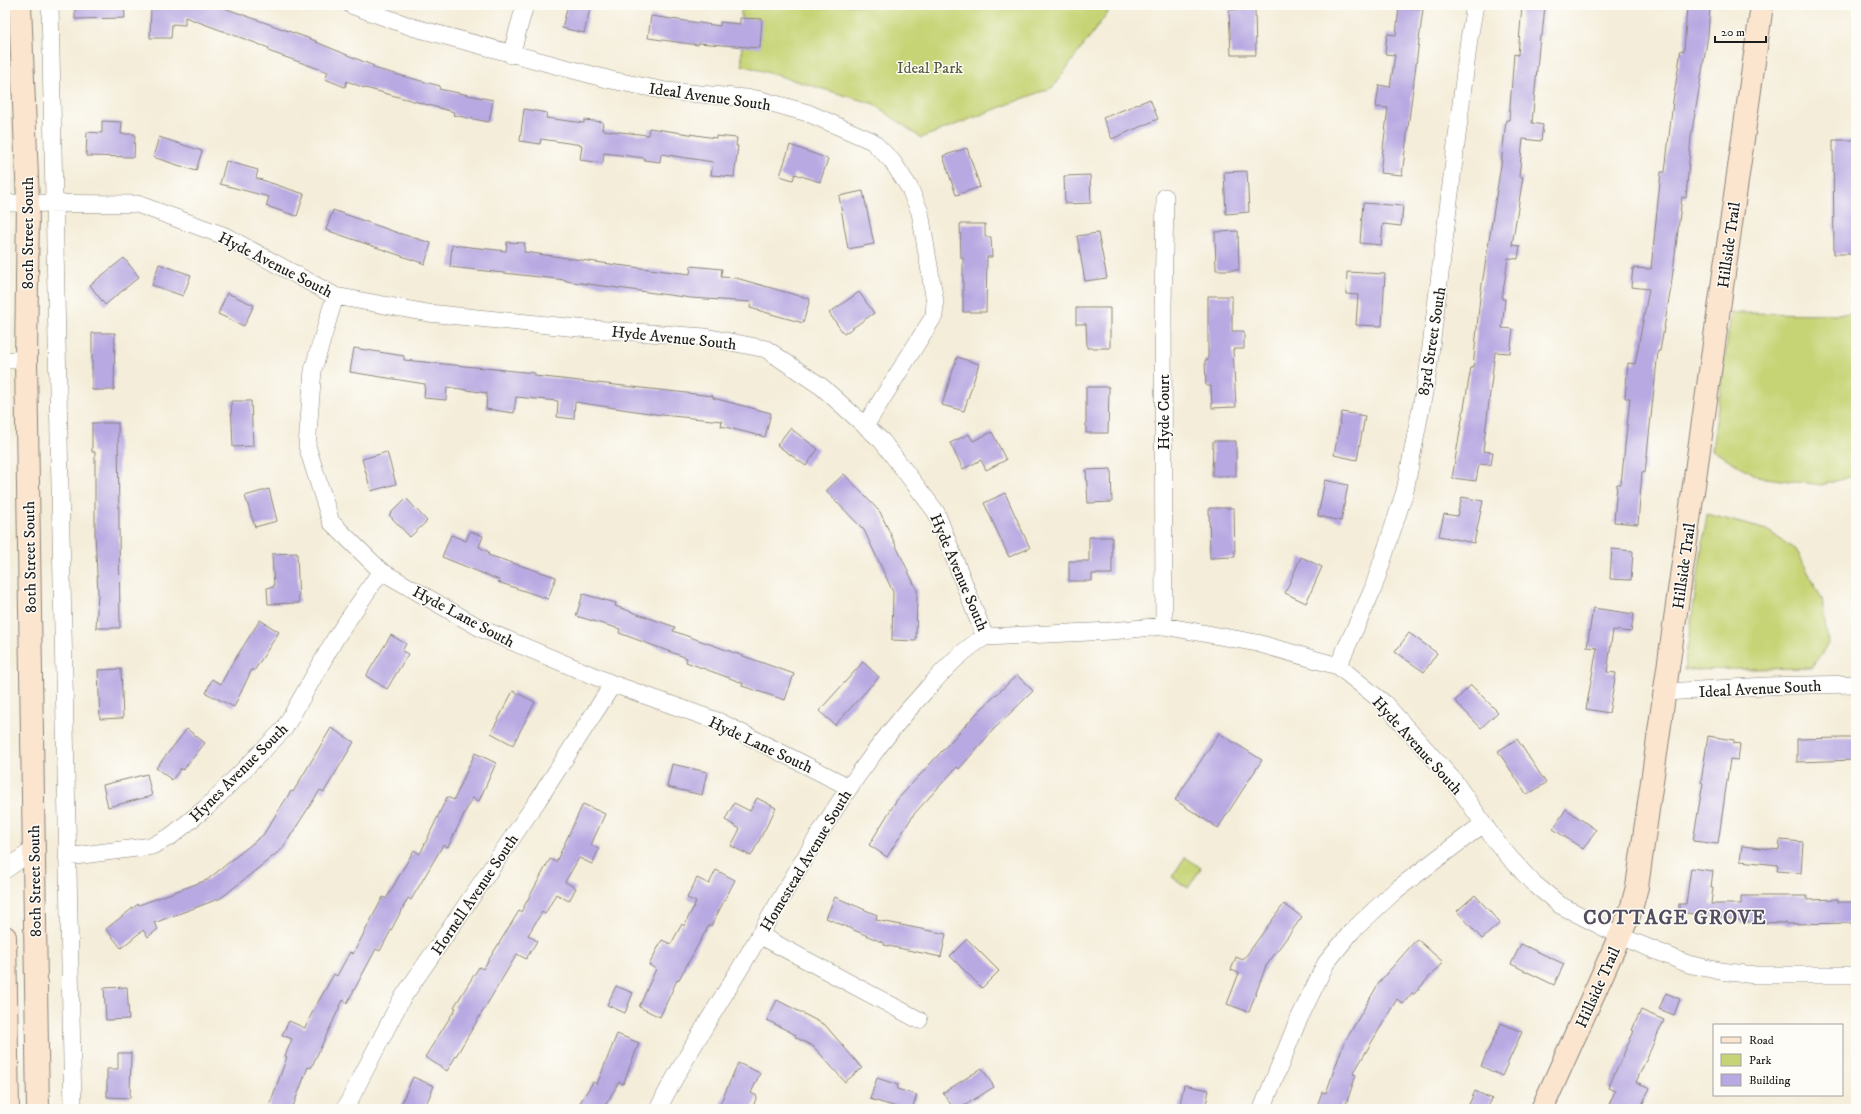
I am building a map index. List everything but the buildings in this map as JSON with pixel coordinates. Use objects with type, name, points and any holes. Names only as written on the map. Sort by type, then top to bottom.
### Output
[{"type":"main road","name":"80th Street South","points":[[20,5],[28,203],[15,360],[33,850],[38,1109]]},
{"type":"main road","name":"Hillside Trail","points":[[1542,1109],[1630,913],[1637,887],[1762,5]]},
{"type":"main road","name":"80th Street South","points":[[5,937],[8,1109]]},
{"type":"street","name":"80th Street South","points":[[50,5],[66,857],[73,1109]]},
{"type":"street","name":"Ideal Avenue South","points":[[351,5],[412,27],[511,55],[611,80],[666,91],[757,99],[801,111],[872,140],[892,161],[909,187],[920,212],[935,302],[934,316],[865,426]]},
{"type":"street","points":[[511,55],[525,5]]},
{"type":"street","name":"83rd Street South","points":[[1338,666],[1373,589],[1405,491],[1428,371],[1469,39],[1475,5]]},
{"type":"street","name":"Hyde Court","points":[[1164,626],[1163,306],[1165,197]]},
{"type":"street","name":"Hyde Avenue South","points":[[5,203],[137,204],[225,236],[335,296],[428,313],[578,328],[705,337],[766,349],[822,387],[882,441],[936,512],[985,637],[1111,631],[1164,626],[1257,643],[1338,666],[1384,703],[1455,782],[1494,839],[1532,882],[1554,900],[1589,921],[1620,936],[1688,964],[1720,971],[1755,976],[1856,975]]},
{"type":"street","name":"Hyde Lane South","points":[[335,296],[313,370],[307,446],[331,522],[381,571],[482,629],[613,684],[720,722],[849,787]]},
{"type":"street","name":"Hynes Avenue South","points":[[66,857],[152,846],[171,836],[207,807],[284,729],[335,639],[381,571]]},
{"type":"street","name":"Homestead Avenue South","points":[[658,1109],[803,858],[849,787],[903,714],[943,671],[973,644],[985,637]]},
{"type":"street","name":"Hornell Avenue South","points":[[345,1109],[401,1000],[538,800],[613,684]]},
{"type":"street","name":"Ideal Avenue South","points":[[1665,692],[1766,686],[1856,684]]},
{"type":"street","points":[[1262,1109],[1297,1023],[1326,962],[1352,931],[1396,890],[1483,824]]},
{"type":"street","points":[[5,870],[33,850]]},
{"type":"street","points":[[759,935],[919,1020]]},
{"type":"green space","name":"Ideal Park","points":[[741,5],[1119,5],[1111,8],[1053,87],[921,138],[874,104],[742,65]]},
{"type":"green space","points":[[1731,313],[1856,314],[1856,475],[1822,485],[1758,477],[1712,450]]},
{"type":"green space","points":[[1707,514],[1767,530],[1797,551],[1822,599],[1828,644],[1811,668],[1684,670]]},
{"type":"green space","points":[[1185,857],[1201,868],[1188,888],[1172,877]]},
{"type":"district","name":"COTTAGE GROVE","points":[[1675,917]]}]
